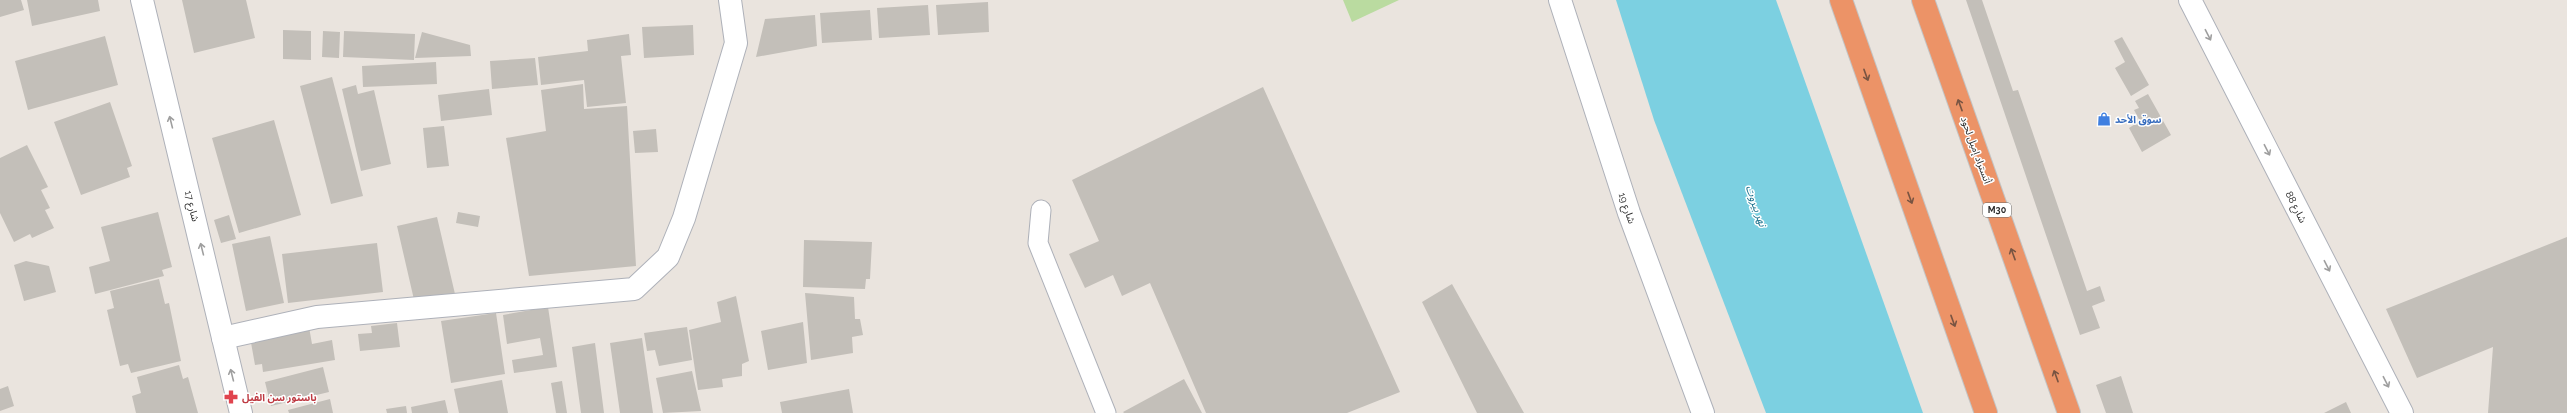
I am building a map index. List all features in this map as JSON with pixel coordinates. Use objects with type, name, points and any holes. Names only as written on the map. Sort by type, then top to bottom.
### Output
[{"type":"highway","points":[[1841,0],[1853,39],[1986,413]]},
{"type":"highway","name":"أتستراد إميل لحود","points":[[1924,4],[2069,413]]},
{"type":"street","name":"شارع 17","points":[[142,0],[241,413]]},
{"type":"street","points":[[223,338],[317,317],[634,289],[668,257],[684,218],[736,44],[730,0]]},
{"type":"street","name":"شارع 19","points":[[1560,0],[1629,214],[1703,413]]},
{"type":"street","name":"شارع 88","points":[[2190,0],[2402,413]]},
{"type":"lane","points":[[1041,210],[1038,243],[1106,413]]},
{"type":"green space","points":[[1343,0],[1399,0],[1352,22]]},
{"type":"water","name":"نهر بيروت","points":[[1616,0],[1776,0],[1923,413],[1766,413],[1654,120]]},
{"type":"building","points":[[0,0],[21,0],[24,10],[0,17]]},
{"type":"building","points":[[27,0],[98,0],[100,11],[32,26]]},
{"type":"building","points":[[182,0],[246,0],[255,38],[194,53]]},
{"type":"building","points":[[1966,0],[1982,0],[2013,91],[2018,90],[2087,291],[2100,286],[2105,301],[2092,306],[2100,328],[2080,335]]},
{"type":"building","points":[[988,2],[989,32],[938,35],[936,5]]},
{"type":"building","points":[[928,5],[930,35],[879,38],[877,8]]},
{"type":"building","points":[[870,10],[872,40],[822,43],[820,13]]},
{"type":"building","points":[[815,15],[817,46],[756,57],[765,19]]},
{"type":"building","points":[[693,25],[694,55],[644,58],[642,27]]},
{"type":"building","points":[[283,30],[311,31],[311,60],[283,59]]},
{"type":"building","points":[[323,31],[340,32],[339,58],[322,57]]},
{"type":"building","points":[[344,31],[415,34],[414,60],[343,57]]},
{"type":"building","points":[[422,32],[470,45],[471,56],[415,58]]},
{"type":"building","points":[[629,34],[631,55],[621,56],[626,103],[587,107],[584,80],[541,85],[538,57],[588,51],[587,40]]},
{"type":"building","points":[[105,36],[118,85],[28,110],[15,61]]},
{"type":"building","points":[[2122,37],[2149,85],[2131,96],[2115,68],[2125,62],[2114,41]]},
{"type":"building","points":[[535,58],[538,85],[492,89],[490,61]]},
{"type":"building","points":[[436,62],[437,84],[363,87],[362,66]]},
{"type":"building","points":[[332,77],[363,196],[331,204],[300,86]]},
{"type":"building","points":[[583,84],[584,109],[627,106],[636,266],[529,276],[506,138],[546,131],[541,90]]},
{"type":"building","points":[[356,85],[358,94],[374,90],[391,164],[361,171],[342,89]]},
{"type":"building","points":[[1263,87],[1400,392],[1347,413],[1206,413],[1150,283],[1122,296],[1113,275],[1085,288],[1069,254],[1099,241],[1072,180]]},
{"type":"building","points":[[489,89],[492,115],[441,121],[438,95]]},
{"type":"building","points":[[2148,94],[2171,135],[2142,152],[2129,128],[2140,121],[2134,110],[2139,108],[2135,101]]},
{"type":"building","points":[[110,102],[132,166],[127,168],[130,177],[81,195],[54,122]]},
{"type":"building","points":[[274,120],[301,215],[239,233],[212,138]]},
{"type":"building","points":[[444,126],[449,166],[427,168],[423,128]]},
{"type":"building","points":[[656,129],[658,152],[635,153],[633,131]]},
{"type":"building","points":[[27,145],[48,187],[41,190],[50,208],[45,210],[54,228],[32,238],[30,234],[14,242],[0,213],[0,158]]},
{"type":"building","points":[[158,212],[172,267],[162,270],[164,276],[95,294],[89,267],[110,261],[101,227]]},
{"type":"building","points":[[458,212],[480,216],[478,227],[456,223]]},
{"type":"building","points":[[229,215],[236,239],[221,243],[214,220]]},
{"type":"building","points":[[437,217],[455,294],[415,304],[397,226]]},
{"type":"building","points":[[270,236],[284,303],[246,311],[232,244]]},
{"type":"building","points":[[2567,237],[2567,413],[2488,413],[2493,347],[2417,378],[2386,309]]},
{"type":"building","points":[[804,240],[872,242],[870,279],[866,279],[865,289],[803,287]]},
{"type":"building","points":[[377,243],[383,292],[288,303],[282,254]]},
{"type":"building","points":[[26,261],[49,266],[56,292],[24,301],[14,265]]},
{"type":"building","points":[[159,279],[165,304],[169,303],[181,361],[131,373],[128,364],[120,366],[107,310],[114,308],[110,291]]},
{"type":"building","points":[[1452,284],[1524,413],[1477,413],[1422,302]]},
{"type":"building","points":[[805,293],[854,297],[855,319],[860,319],[863,335],[852,337],[853,353],[811,360]]},
{"type":"building","points":[[736,296],[749,361],[742,364],[742,376],[722,379],[723,387],[698,390],[689,330],[721,322],[717,302]]},
{"type":"building","points":[[548,307],[557,367],[514,373],[512,360],[543,355],[540,338],[507,344],[503,315]]},
{"type":"building","points":[[496,313],[505,374],[451,383],[441,321]]},
{"type":"building","points":[[803,322],[807,363],[768,370],[761,331]]},
{"type":"building","points":[[397,323],[400,347],[360,351],[358,334],[372,333],[371,326]]},
{"type":"building","points":[[309,327],[312,344],[332,340],[335,360],[263,372],[262,364],[255,365],[250,337]]},
{"type":"building","points":[[687,327],[692,360],[659,366],[655,350],[647,351],[644,333]]},
{"type":"building","points":[[642,338],[653,413],[620,413],[610,343]]},
{"type":"building","points":[[595,343],[604,413],[581,413],[572,347]]},
{"type":"building","points":[[179,365],[183,379],[188,377],[198,413],[136,413],[132,396],[141,393],[137,377]]},
{"type":"building","points":[[323,367],[329,392],[271,406],[265,382]]},
{"type":"building","points":[[692,371],[701,411],[663,413],[656,378]]},
{"type":"building","points":[[2121,376],[2133,413],[2106,413],[2096,385]]},
{"type":"building","points":[[1184,379],[1202,413],[1123,412]]},
{"type":"building","points":[[502,380],[508,413],[459,413],[454,389]]},
{"type":"building","points":[[562,381],[567,413],[556,413],[551,383]]},
{"type":"building","points":[[8,386],[14,406],[0,411],[0,389]]},
{"type":"building","points":[[849,389],[853,413],[782,413],[780,402]]},
{"type":"building","points":[[330,399],[333,413],[289,413],[288,410]]},
{"type":"building","points":[[445,400],[448,413],[412,413],[411,407]]},
{"type":"building","points":[[2346,402],[2351,413],[2324,413]]},
{"type":"building","points":[[406,406],[407,413],[387,413],[386,409]]},
{"type":"place","name":"سوق الأحد","points":[[2104,119]]},
{"type":"place","name":"باستور سن الفيل","points":[[231,397]]}]
